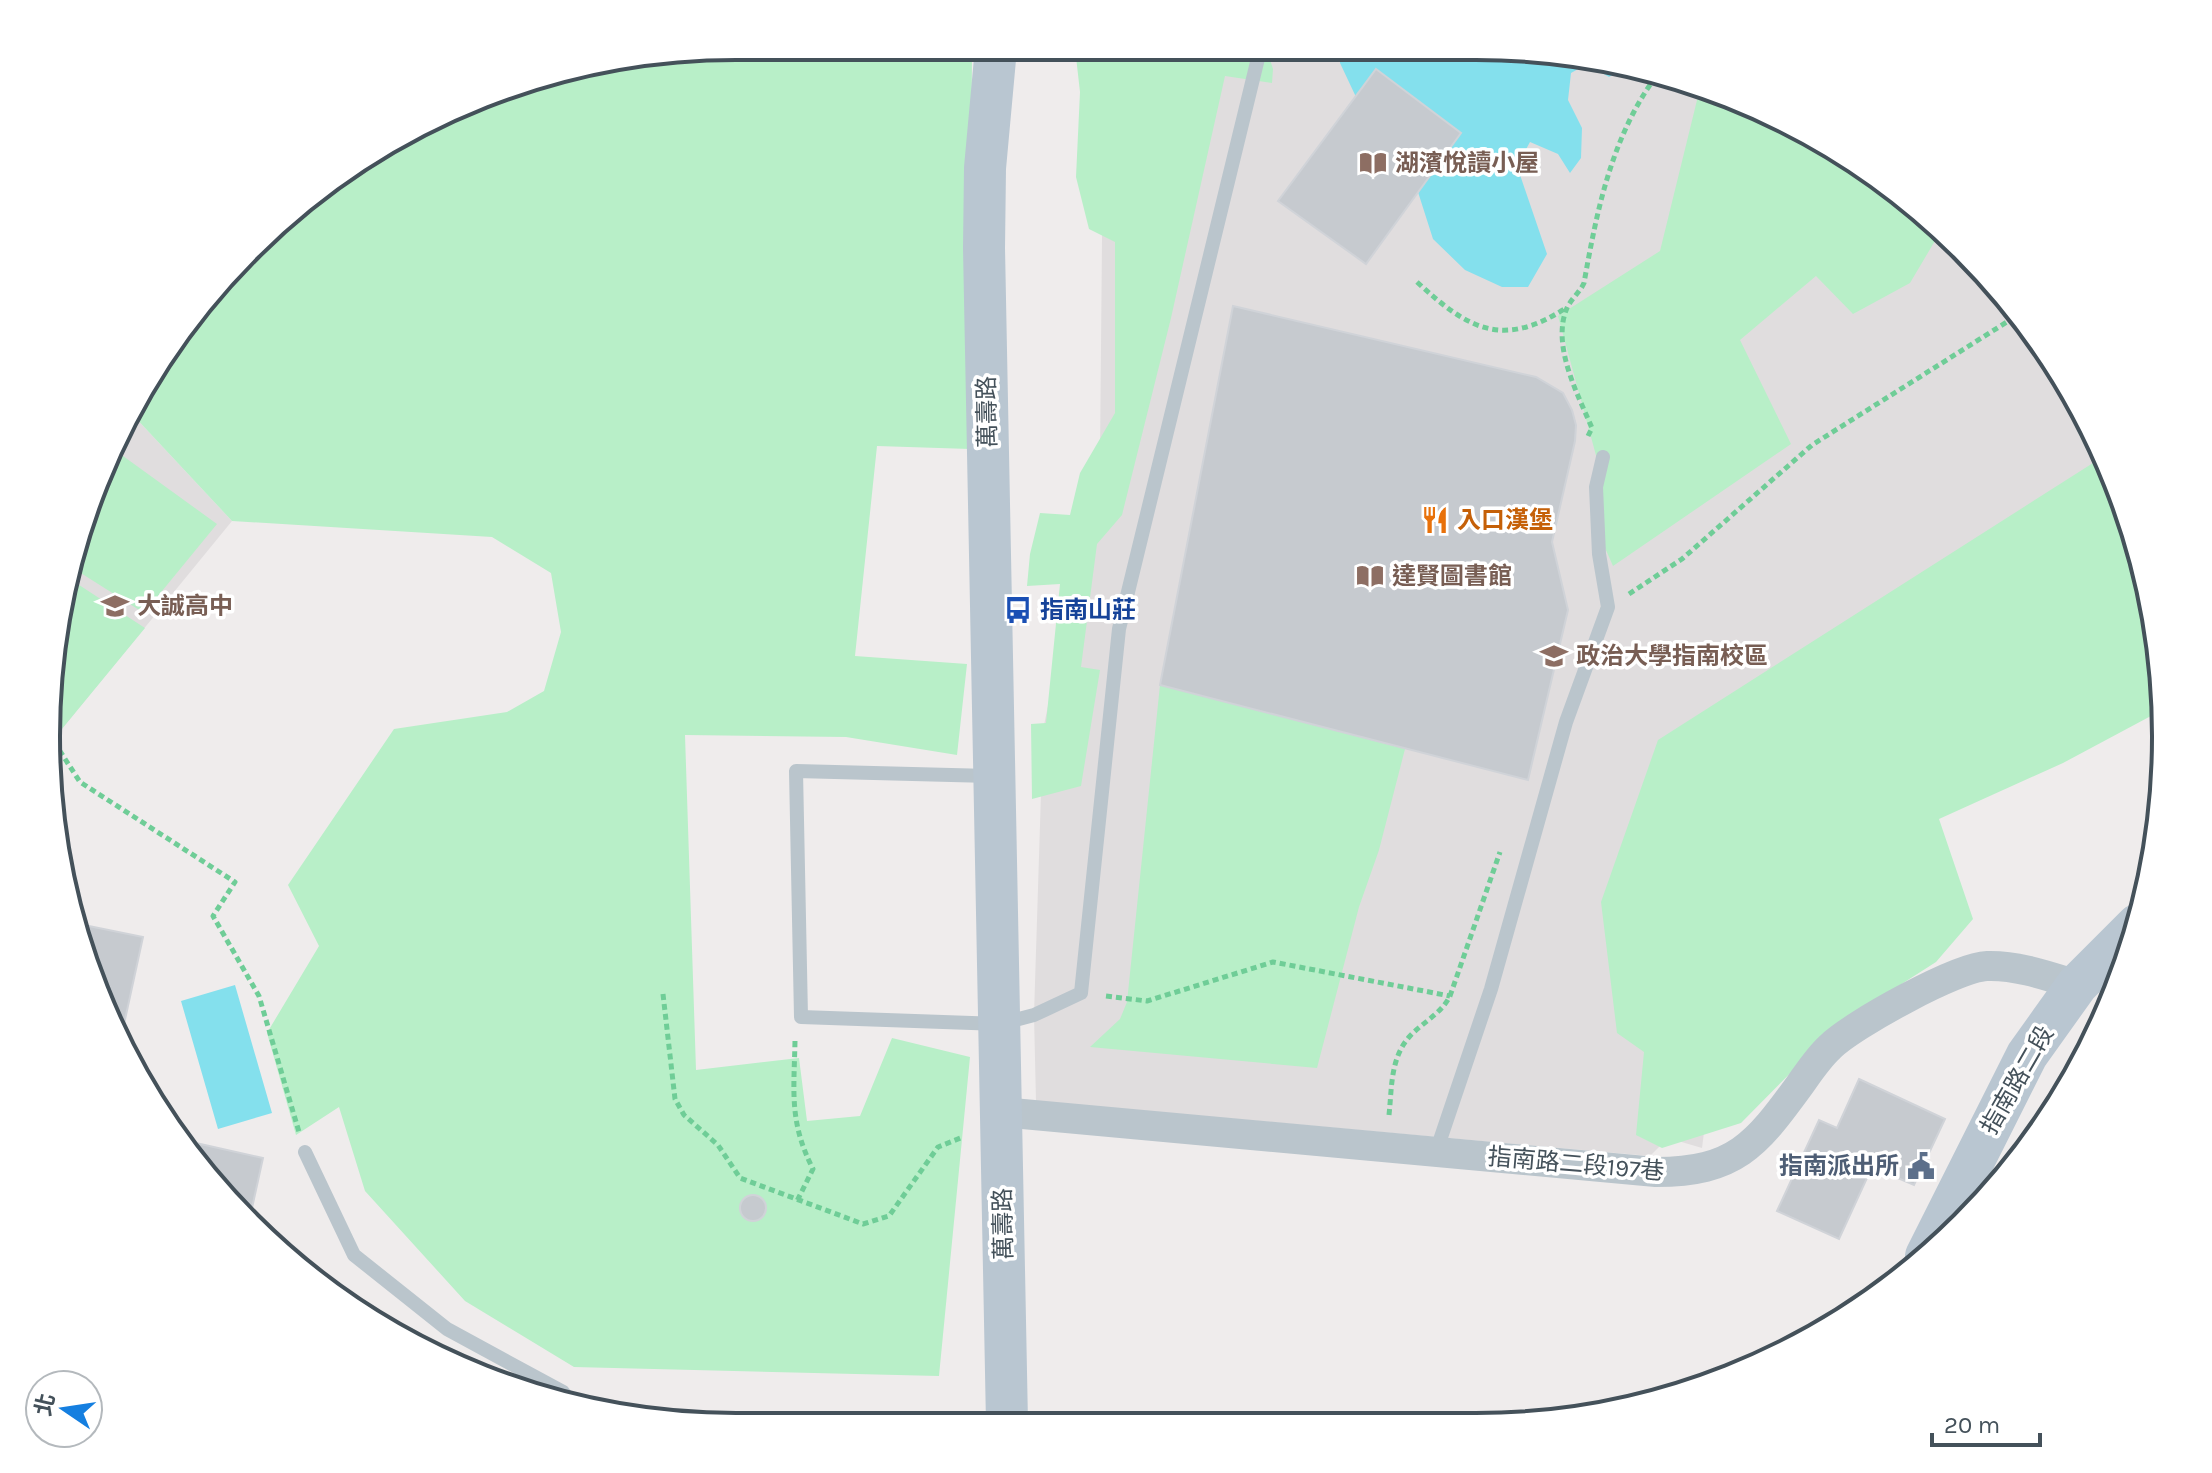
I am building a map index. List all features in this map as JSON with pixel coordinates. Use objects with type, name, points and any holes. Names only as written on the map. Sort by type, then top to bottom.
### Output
[{"type":"street","name":"萬壽路","points":[[995,60],[985,168],[984,248],[1007,1413]]},
{"type":"street","name":"指南路二段","points":[[1940,1228],[2027,1055],[2077,985],[2120,942]]},
{"type":"street","name":"指南路二段197巷","points":[[1002,1125],[1387,1148],[1656,1172],[1686,1172],[1712,1166],[1742,1151],[1765,1133],[1815,1065],[1840,1038],[1947,977],[1982,966],[2002,966],[2077,985]]},
{"type":"lane","points":[[994,776],[796,771],[801,1017],[1000,1024],[1034,1015],[1081,993],[1119,629],[1258,60]]},
{"type":"lane","points":[[1436,1153],[1491,989],[1566,722],[1608,607],[1599,554],[1596,487],[1603,457]]},
{"type":"lane","points":[[305,1152],[354,1255],[447,1329],[557,1389]]},
{"type":"path","points":[[1417,282],[1466,320],[1489,330],[1514,330],[1541,324],[1567,308],[1579,295],[1584,283],[1597,212],[1609,171],[1638,102],[1651,83]]},
{"type":"path","points":[[1567,308],[1563,334],[1565,362],[1592,428],[1582,449],[1603,457]]},
{"type":"path","points":[[1608,607],[1682,559],[1812,445],[2009,321]]},
{"type":"path","points":[[60,752],[80,782],[235,882],[213,916],[259,996],[305,1152]]},
{"type":"path","points":[[1387,1148],[1393,1067],[1410,1036],[1445,1006],[1450,996],[1505,838]]},
{"type":"path","points":[[1081,993],[1147,1001],[1273,962],[1450,996]]},
{"type":"path","points":[[663,994],[675,1099],[684,1115],[718,1145],[740,1178],[797,1201],[863,1224],[889,1216],[938,1147],[1002,1125]]},
{"type":"path","points":[[797,1201],[813,1169],[802,1148],[794,1113],[796,1031],[801,1017]]},
{"type":"shaded area","name":"政治大學指南校區","points":[[1097,60],[1520,61],[1607,73],[1651,83],[1734,111],[1775,130],[1851,174],[1887,200],[1922,228],[1984,290],[2038,361],[2061,398],[2101,478],[2131,569],[1949,732],[1706,1117],[1702,1148],[1668,1138],[1650,1156],[1036,1101],[1034,1015],[1043,730],[1100,455],[1103,133]]},
{"type":"shaded area","name":"大誠高中","points":[[139,421],[232,521],[60,731],[66,648],[83,561],[111,478]]},
{"type":"shaded area","points":[[2064,1070],[2038,1112],[2016,1142]]},
{"type":"green space","points":[[972,60],[970,449],[877,446],[855,656],[967,664],[957,755],[846,737],[685,735],[696,1070],[799,1058],[807,1121],[860,1116],[892,1038],[970,1057],[939,1376],[574,1367],[465,1301],[365,1191],[339,1107],[296,1135],[267,1033],[319,946],[288,885],[394,729],[507,712],[544,691],[561,632],[551,573],[492,537],[232,521],[139,421],[174,361],[228,290],[290,228],[361,174],[437,130],[478,111],[561,83],[605,73],[692,61]]},
{"type":"green space","points":[[1076,60],[1270,60],[1273,69],[1272,83],[1225,76],[1171,318],[1122,515],[1097,544],[1081,667],[1100,670],[1081,786],[1032,799],[1031,724],[1046,723],[1060,584],[1027,586],[1030,554],[1040,513],[1070,515],[1080,473],[1115,413],[1115,242],[1089,229],[1076,177],[1080,92]]},
{"type":"green space","points":[[1698,98],[1734,111],[1814,151],[1887,200],[1935,240],[1910,283],[1853,314],[1816,276],[1740,340],[1791,444],[1613,566],[1594,523],[1603,481],[1558,316],[1660,251]]},
{"type":"green space","points":[[2065,405],[2101,478],[2129,561],[2146,648],[2152,716],[2063,763],[1939,819],[1973,919],[1936,962],[1839,1024],[1741,1123],[1662,1148],[1636,1135],[1644,1052],[1617,1033],[1601,902],[1658,740],[2093,463]]},
{"type":"green space","points":[[122,455],[217,524],[144,613],[80,573],[96,519]]},
{"type":"green space","points":[[78,584],[145,628],[60,731],[66,648]]},
{"type":"green space","points":[[1160,685],[1405,749],[1317,1068],[1090,1047],[1120,1019],[1127,1002]]},
{"type":"water","points":[[1340,60],[1520,61],[1579,68],[1571,73],[1568,100],[1582,128],[1581,158],[1570,173],[1558,154],[1530,142],[1517,166],[1547,254],[1528,287],[1502,287],[1465,270],[1433,239],[1418,192],[1461,133],[1356,97]]},
{"type":"water","points":[[235,985],[272,1113],[218,1129],[181,1001]]},
{"type":"building","name":"湖濱悅讀小屋","points":[[1376,69],[1461,133],[1366,264],[1278,201]]},
{"type":"building","name":"達賢圖書館","points":[[1233,306],[1536,377],[1563,393],[1576,425],[1575,441],[1552,542],[1568,610],[1528,780],[1160,685]]},
{"type":"building","points":[[87,926],[143,937],[124,1023]]},
{"type":"building","points":[[1859,1079],[1945,1119],[1914,1185],[1872,1167],[1839,1239],[1777,1211],[1819,1120],[1837,1128]]},
{"type":"building","points":[[196,1143],[263,1158],[252,1208]]},
{"type":"building","points":[[753,1195],[762,1199],[766,1208],[762,1217],[753,1221],[744,1217],[740,1208],[744,1199]]},
{"type":"place","name":"湖濱悅讀小屋","points":[[1373,163]]},
{"type":"place","name":"入口漢堡","points":[[1435,520]]},
{"type":"place","name":"達賢圖書館","points":[[1370,576]]},
{"type":"place","name":"大誠高中","points":[[115,606]]},
{"type":"place","name":"指南山莊","points":[[1018,610]]},
{"type":"place","name":"政治大學指南校區","points":[[1554,656]]},
{"type":"place","name":"指南派出所","points":[[1921,1166]]}]
